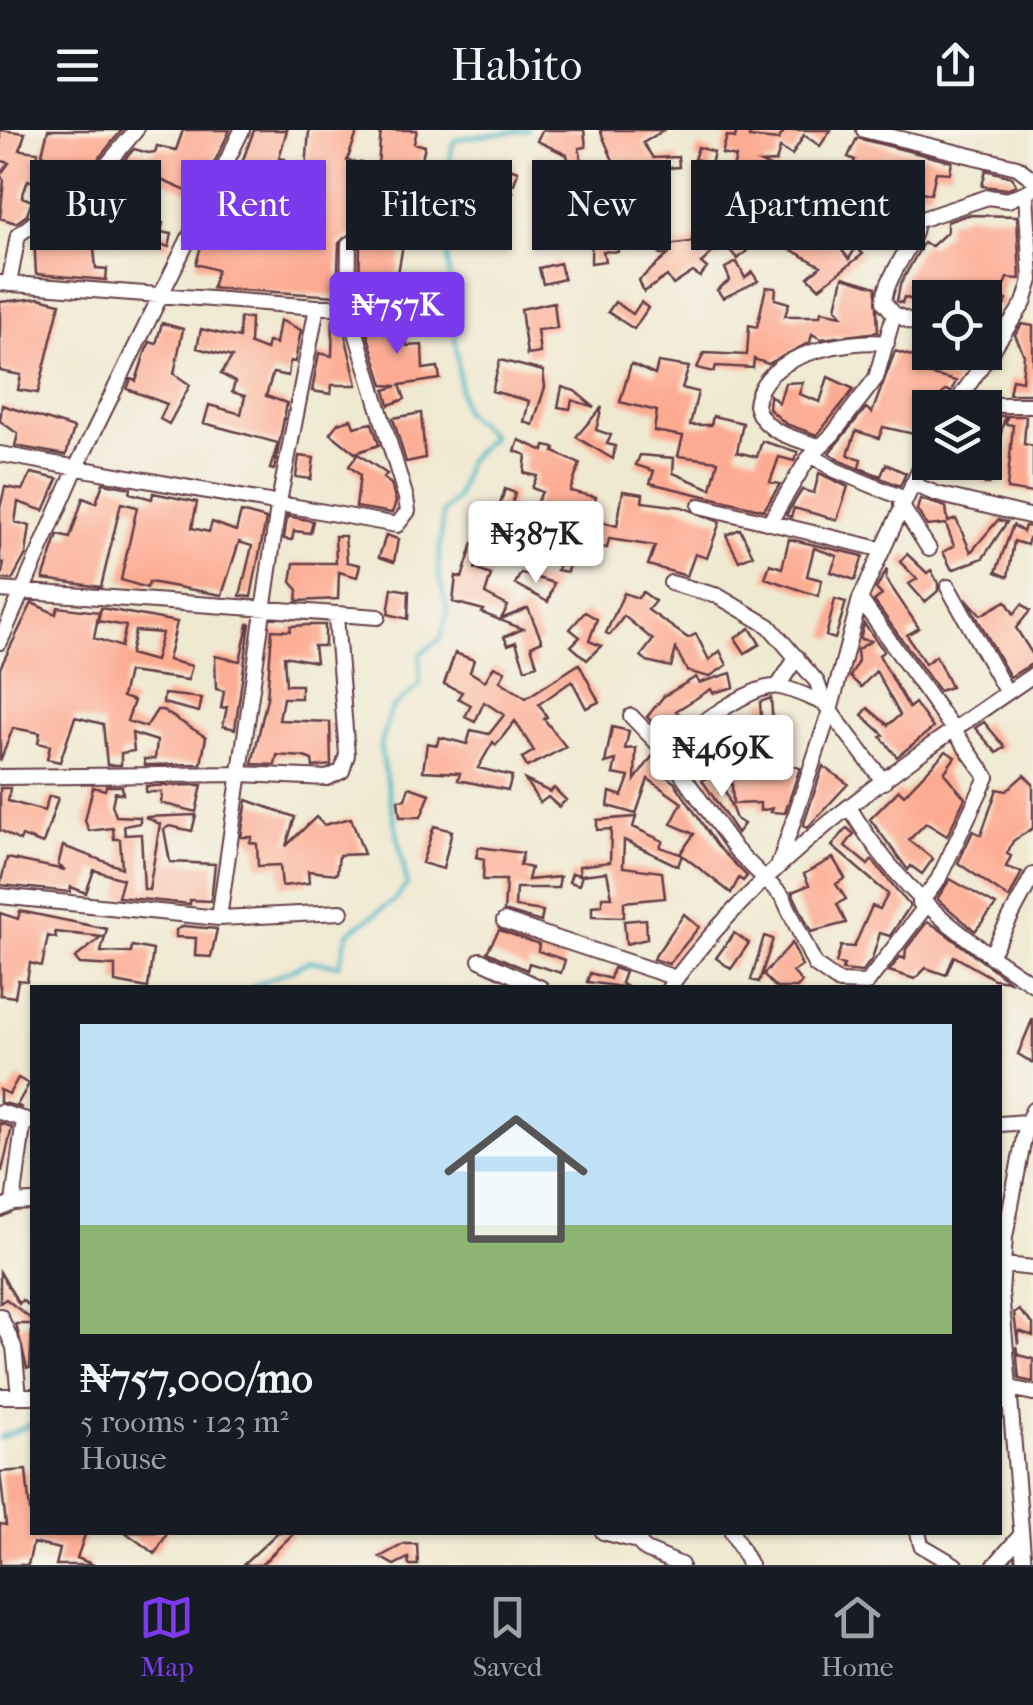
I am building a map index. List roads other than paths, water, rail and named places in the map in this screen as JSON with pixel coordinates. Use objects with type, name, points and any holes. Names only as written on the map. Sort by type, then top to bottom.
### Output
[{"type":"street","points":[[136,130],[101,172],[18,235],[5,283],[317,307],[413,306]]},
{"type":"street","points":[[0,642],[77,466],[242,130]]},
{"type":"street","points":[[864,130],[1017,167],[1031,187],[1031,280],[1018,318],[1002,338]]},
{"type":"street","points":[[925,217],[988,197],[1008,200],[1031,187]]},
{"type":"street","points":[[0,454],[278,507],[397,525],[408,511],[348,306],[349,250]]},
{"type":"street","points":[[907,250],[886,288],[886,308],[912,322]]},
{"type":"street","points":[[219,918],[278,507],[317,307]]},
{"type":"street","points":[[771,520],[816,451],[876,378],[894,314]]},
{"type":"street","points":[[887,342],[866,341],[810,350],[760,388],[756,405],[767,424],[816,451],[835,470],[903,502],[928,549]]},
{"type":"street","points":[[1002,406],[1033,406]]},
{"type":"street","points":[[779,865],[860,599],[914,480]]},
{"type":"street","points":[[912,484],[937,494],[1033,517]]},
{"type":"street","points":[[700,506],[880,549]]},
{"type":"street","points":[[671,582],[718,596],[769,626],[817,682],[827,707],[884,782]]},
{"type":"street","points":[[948,588],[1007,693]]},
{"type":"street","points":[[0,590],[20,595],[336,617],[378,616]]},
{"type":"street","points":[[630,716],[666,752],[736,850],[784,897],[815,965],[839,982],[868,983],[938,880],[986,784],[986,773],[860,599]]},
{"type":"street","points":[[0,777],[242,774],[327,778],[342,771],[348,756],[336,617]]},
{"type":"street","points":[[778,686],[797,656]]},
{"type":"street","points":[[504,921],[673,983],[779,865],[849,807],[1033,675]]},
{"type":"street","points":[[666,752],[720,711],[764,688],[778,686],[827,707]]},
{"type":"street","points":[[849,807],[879,857],[922,905],[1033,984]]},
{"type":"street","points":[[990,956],[1033,875]]},
{"type":"street","points":[[0,896],[219,918],[341,912]]},
{"type":"street","points":[[480,960],[534,985]]},
{"type":"street","points":[[0,1112],[28,1120],[6,1206]]},
{"type":"street","points":[[1002,1123],[1030,1116],[1012,1196],[1002,1314]]},
{"type":"street","points":[[1002,1179],[1012,1196]]},
{"type":"street","points":[[1004,1265],[1033,1268]]},
{"type":"street","points":[[0,1316],[14,1347],[26,1396],[0,1396]]},
{"type":"street","points":[[1002,1348],[1024,1565]]},
{"type":"street","points":[[1006,1388],[1033,1393]]},
{"type":"street","points":[[1016,1488],[1033,1494]]},
{"type":"street","points":[[994,1565],[1020,1534]]},
{"type":"street","points":[[614,1535],[637,1541],[646,1550],[682,1565]]},
{"type":"street","points":[[734,1535],[750,1565]]},
{"type":"street","points":[[919,1535],[921,1545],[955,1565]]},
{"type":"waterway","points":[[257,985],[310,961],[339,965],[348,933],[395,900],[407,884],[380,747],[391,709],[420,685],[420,654],[441,638],[448,612],[438,571],[443,512],[457,498],[467,461],[492,436],[463,411],[461,399],[445,231],[451,152],[454,141],[461,138],[528,130]]},
{"type":"waterway","points":[[0,1438],[30,1425]]}]
